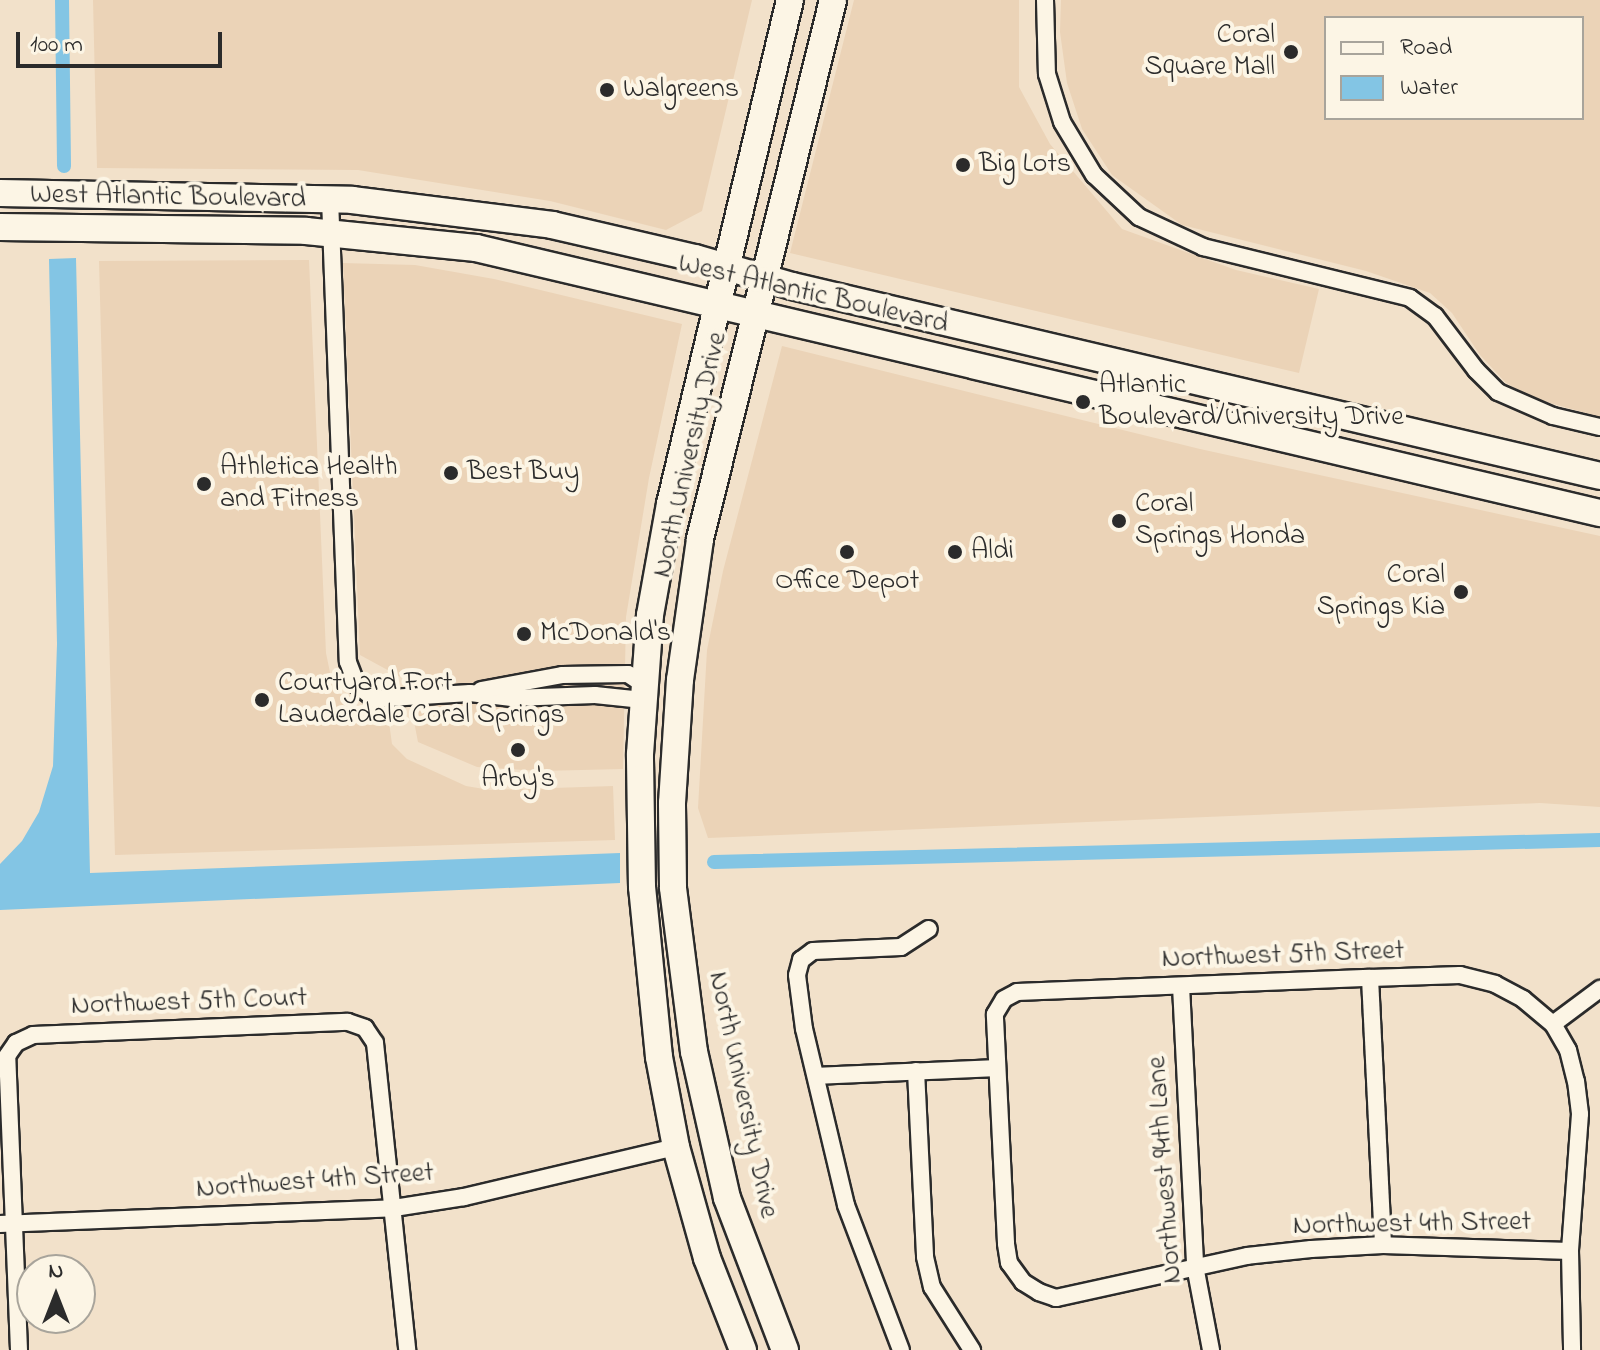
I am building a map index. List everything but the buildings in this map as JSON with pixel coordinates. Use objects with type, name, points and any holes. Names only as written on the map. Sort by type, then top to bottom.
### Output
[{"type":"main road","name":"North University Drive","points":[[743,1350],[707,1258],[676,1147],[649,982],[641,833],[643,692],[650,615],[670,504],[790,0]]},
{"type":"main road","name":"North University Drive","points":[[785,1350],[727,1198],[694,1052],[673,887],[674,741],[700,539],[833,0]]},
{"type":"main road","name":"West Atlantic Boulevard","points":[[0,193],[330,199],[552,225],[1600,476]]},
{"type":"main road","name":"West Atlantic Boulevard","points":[[0,227],[331,233],[476,248],[1600,513]]},
{"type":"main road","points":[[650,615],[661,652],[680,680]]},
{"type":"main road","points":[[643,692],[661,700],[674,741]]},
{"type":"main road","points":[[676,1147],[694,1152],[727,1198]]},
{"type":"street","points":[[1045,0],[1047,74],[1062,122],[1094,175],[1139,217],[1194,244],[1410,298],[1435,316],[1476,370],[1498,392],[1553,416],[1600,427]]},
{"type":"street","points":[[330,199],[348,662],[357,685],[374,699],[470,693],[562,675],[628,674],[643,692]]},
{"type":"street","points":[[470,693],[512,698],[643,692]]},
{"type":"street","points":[[901,1350],[846,1205],[802,1016],[797,975],[801,960],[813,951],[901,947],[929,929]]},
{"type":"street","name":"Northwest 5th Street","points":[[996,1068],[995,1014],[1004,999],[1017,992],[1460,975],[1495,984],[1523,999],[1553,1024]]},
{"type":"street","points":[[1370,978],[1383,1245]]},
{"type":"street","name":"Northwest 94th Lane","points":[[1181,986],[1195,1266],[1211,1350]]},
{"type":"street","points":[[1572,1350],[1570,1251],[1580,1114],[1568,1050],[1553,1024],[1600,989]]},
{"type":"street","name":"Northwest 5th Court","points":[[6,1223],[7,1056],[16,1043],[33,1035],[348,1022],[365,1028],[375,1043],[394,1208]]},
{"type":"street","points":[[816,1076],[996,1068]]},
{"type":"street","name":"Northwest 4th Street","points":[[996,1068],[1009,1263],[1023,1282],[1056,1298],[1195,1266],[1298,1250],[1383,1245],[1570,1251]]},
{"type":"street","points":[[916,1071],[925,1257],[932,1287],[972,1350]]},
{"type":"street","name":"Northwest 4th Street","points":[[6,1223],[394,1208],[464,1197],[676,1147]]},
{"type":"street","points":[[394,1208],[407,1350]]},
{"type":"street","points":[[6,1223],[19,1350]]},
{"type":"shaded area","points":[[93,0],[752,0],[702,211],[666,230],[550,201],[358,170],[97,168]]},
{"type":"shaded area","points":[[854,0],[1019,0],[1019,87],[1050,144],[1122,229],[1236,270],[1319,289],[1299,373],[790,253]]},
{"type":"shaded area","points":[[1061,0],[1600,0],[1600,417],[1536,399],[1506,383],[1480,355],[1452,313],[1430,293],[1366,271],[1182,225],[1112,175],[1082,129],[1067,83],[1060,32]]},
{"type":"shaded area","points":[[309,260],[326,653],[333,687],[356,707],[388,715],[392,744],[407,759],[466,786],[490,790],[613,786],[615,840],[115,855],[99,261]]},
{"type":"shaded area","points":[[343,263],[415,265],[494,279],[682,324],[649,478],[626,617],[623,769],[540,771],[477,767],[418,742],[406,680],[360,655]]},
{"type":"shaded area","points":[[782,346],[1200,449],[1600,536],[1600,807],[1540,803],[708,838],[698,808],[707,650],[723,571]]},
{"type":"water","points":[[76,258],[90,873],[620,853],[620,883],[0,910],[0,864],[22,841],[39,812],[53,766],[57,644],[49,259]]},
{"type":"waterway","points":[[62,0],[64,166]]},
{"type":"waterway","points":[[714,862],[1600,840]]},
{"type":"place","name":"Coral Square Mall","points":[[1291,52]]},
{"type":"place","name":"Walgreens","points":[[607,90]]},
{"type":"place","name":"Big Lots","points":[[963,165]]},
{"type":"place","name":"Atlantic Boulevard/University Drive","points":[[1083,402]]},
{"type":"place","name":"Best Buy","points":[[451,473]]},
{"type":"place","name":"Athletica Health and Fitness","points":[[204,484]]},
{"type":"place","name":"Coral Springs Honda","points":[[1119,521]]},
{"type":"place","name":"Office Depot","points":[[847,552]]},
{"type":"place","name":"Aldi","points":[[955,552]]},
{"type":"place","name":"Coral Springs Kia","points":[[1461,592]]},
{"type":"place","name":"McDonald's","points":[[524,634]]},
{"type":"place","name":"Courtyard Fort Lauderdale Coral Springs","points":[[262,700]]},
{"type":"place","name":"Arby's","points":[[518,750]]}]
